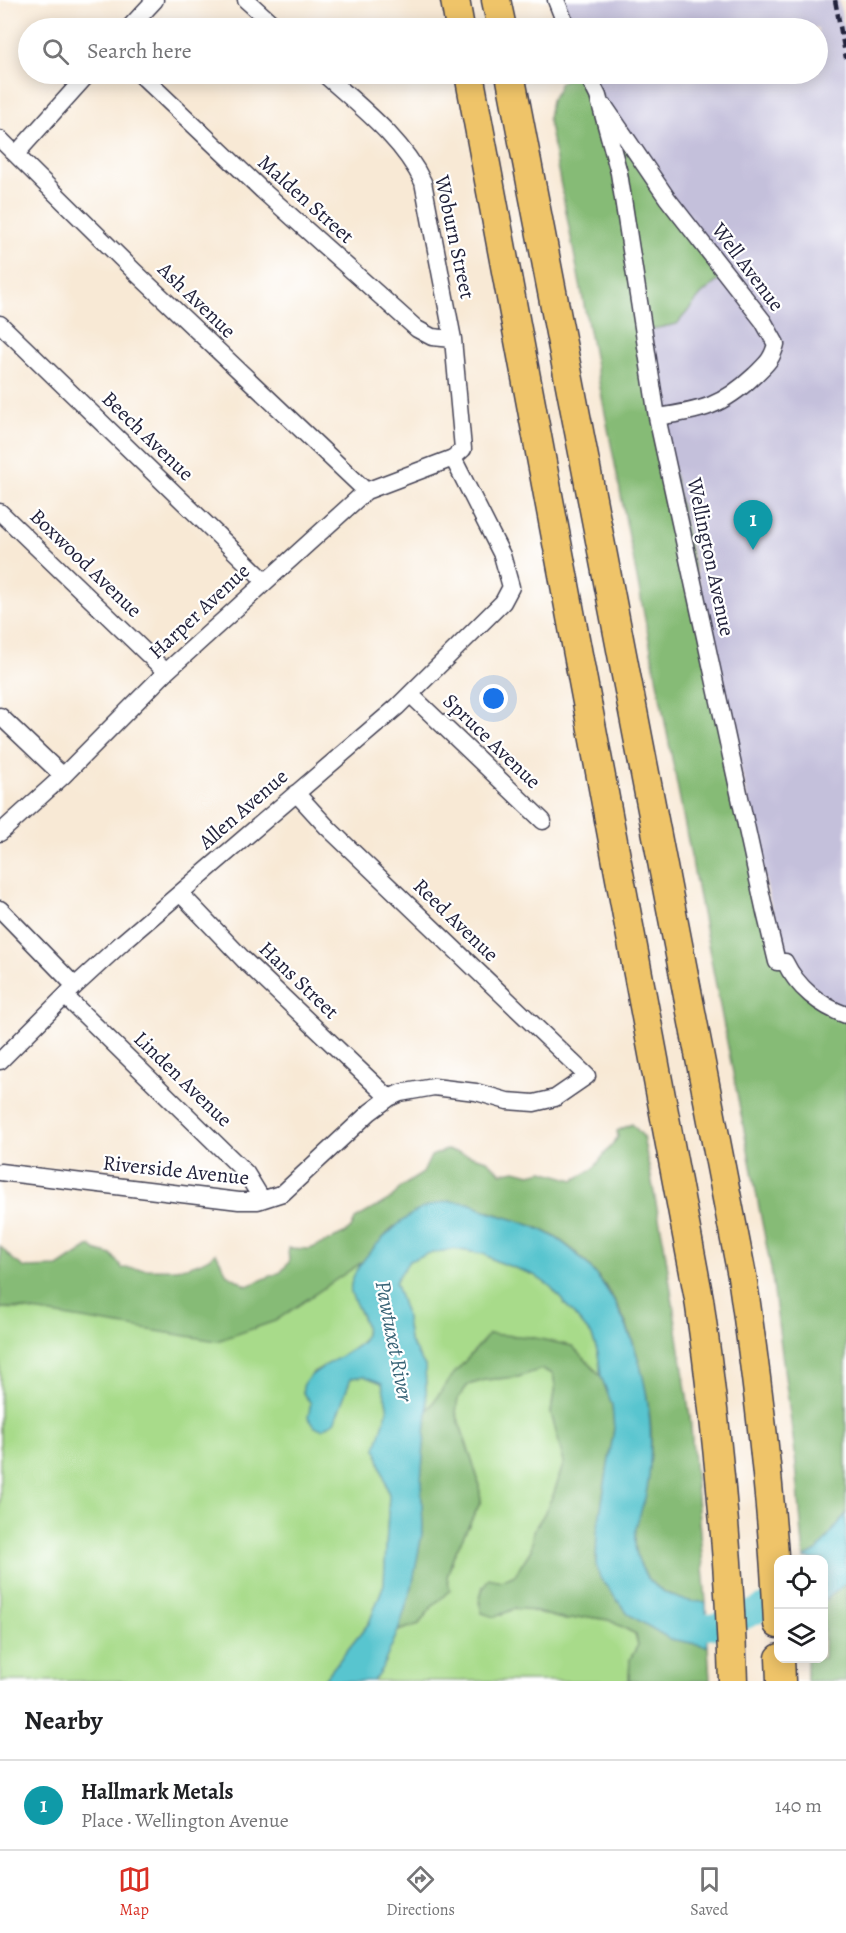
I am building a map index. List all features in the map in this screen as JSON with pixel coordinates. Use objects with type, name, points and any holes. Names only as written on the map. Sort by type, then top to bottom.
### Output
[{"type":"highway","points":[[455,0],[458,18]]},
{"type":"highway","points":[[496,0],[500,18]]},
{"type":"highway","points":[[470,84],[690,1246],[713,1405],[730,1587],[733,1681]]},
{"type":"highway","points":[[512,84],[740,1265],[771,1502],[777,1609]]},
{"type":"highway","points":[[780,1663],[781,1681]]},
{"type":"street","points":[[138,18],[155,0]]},
{"type":"street","points":[[246,0],[266,18]]},
{"type":"street","points":[[556,0],[563,18]]},
{"type":"street","points":[[16,154],[79,84]]},
{"type":"street","name":"Malden Street","points":[[151,84],[263,191],[417,329],[432,337],[453,339]]},
{"type":"street","name":"Woburn Street","points":[[335,84],[391,137],[420,175],[426,194],[453,339]]},
{"type":"street","name":"Wellington Avenue","points":[[592,84],[598,96],[619,173],[657,417],[777,962],[785,962],[797,981],[817,1000],[831,1010],[846,1015]]},
{"type":"street","name":"Well Avenue","points":[[598,96],[667,198],[763,321],[776,344],[773,358],[738,391],[720,403],[697,411],[657,417]]},
{"type":"street","name":"Ash Avenue","points":[[0,139],[134,272],[366,491]]},
{"type":"street","name":"Beech Avenue","points":[[0,324],[265,581]]},
{"type":"street","points":[[453,339],[463,449],[453,458]]},
{"type":"street","name":"Harper Avenue","points":[[0,833],[63,776],[166,672],[366,491],[453,458]]},
{"type":"street","name":"Allen Avenue","points":[[0,1061],[70,991],[410,694],[503,602],[511,587],[502,555],[453,458]]},
{"type":"street","name":"Boxwood Avenue","points":[[0,512],[166,672]]},
{"type":"street","name":"Spruce Avenue","points":[[410,694],[543,821]]},
{"type":"street","points":[[0,716],[63,776]]},
{"type":"street","name":"Reed Avenue","points":[[296,794],[327,827],[587,1076]]},
{"type":"street","name":"Hans Street","points":[[180,893],[244,960],[389,1098]]},
{"type":"street","name":"Linden Avenue","points":[[0,909],[70,991],[246,1173],[260,1196],[258,1201]]},
{"type":"street","name":"Riverside Avenue","points":[[0,1172],[239,1201],[258,1201],[283,1193],[370,1112],[400,1093],[434,1087],[476,1092],[507,1101],[534,1103],[555,1098],[587,1076]]},
{"type":"shaded area","points":[[557,0],[839,0],[846,38],[846,1013],[835,1009],[783,960],[643,331],[677,324],[701,295],[721,278],[593,84],[828,84],[828,18],[564,18]]},
{"type":"green space","points":[[559,84],[593,84],[721,278],[701,295],[677,324],[643,331],[773,937],[798,980],[846,1013],[846,1514],[817,1551],[810,1555],[804,1555],[795,1453],[771,1269],[548,119],[551,100],[558,90]]},
{"type":"green space","points":[[632,1124],[643,1136],[664,1244],[690,1416],[706,1602],[688,1601],[668,1594],[648,1578],[639,1562],[635,1533],[647,1485],[651,1437],[642,1374],[624,1318],[606,1287],[583,1260],[555,1237],[533,1226],[469,1203],[393,1227],[362,1262],[275,1321],[217,1341],[15,1308],[0,1308],[0,1246],[25,1268],[58,1267],[90,1246],[97,1251],[112,1255],[122,1268],[183,1268],[206,1260],[216,1253],[227,1274],[247,1286],[281,1272],[289,1262],[288,1248],[310,1249],[344,1234],[352,1227],[355,1219],[392,1198],[401,1187],[423,1173],[431,1156],[446,1150],[487,1160],[501,1173],[515,1170],[530,1174],[543,1171],[574,1180],[593,1169],[618,1137],[617,1131]]},
{"type":"green space","points":[[454,1249],[484,1254],[496,1261],[534,1275],[551,1287],[592,1336],[598,1353],[601,1376],[572,1346],[452,1376],[427,1411],[425,1366],[409,1340],[405,1312],[395,1282],[408,1261],[426,1254]]},
{"type":"green space","points":[[362,1262],[351,1283],[351,1292],[366,1327],[364,1338],[352,1351],[313,1372],[303,1393],[311,1403],[335,1421],[350,1378],[364,1376],[382,1383],[388,1409],[376,1448],[389,1495],[384,1584],[369,1623],[323,1681],[0,1681],[0,1308],[275,1321]]},
{"type":"green space","points":[[489,1334],[531,1337],[572,1346],[601,1376],[612,1405],[614,1428],[597,1533],[596,1564],[600,1578],[628,1614],[670,1639],[708,1646],[710,1681],[629,1681],[630,1659],[638,1645],[636,1634],[609,1620],[589,1617],[566,1620],[525,1609],[514,1609],[495,1617],[482,1613],[481,1594],[489,1578],[502,1581],[515,1575],[531,1550],[533,1531],[554,1493],[564,1462],[551,1413],[555,1385],[553,1374],[542,1369],[518,1377],[485,1380],[468,1385],[458,1398],[456,1413],[478,1479],[481,1501],[453,1557],[447,1577],[450,1590],[431,1608],[419,1624],[398,1631],[412,1587],[423,1528],[421,1480],[427,1411],[452,1376]]},
{"type":"green space","points":[[541,1369],[553,1374],[555,1385],[551,1413],[564,1462],[554,1493],[533,1531],[531,1550],[515,1575],[483,1586],[479,1602],[482,1613],[495,1617],[514,1609],[525,1609],[565,1620],[589,1617],[609,1620],[635,1634],[638,1645],[630,1659],[629,1681],[373,1681],[382,1668],[398,1631],[419,1624],[449,1590],[447,1577],[453,1557],[481,1501],[478,1479],[456,1412],[458,1398],[468,1385],[485,1380],[518,1377]]},
{"type":"green space","points":[[846,1583],[846,1681],[807,1681],[807,1663],[828,1663],[828,1598]]},
{"type":"water","points":[[450,1201],[471,1204],[555,1237],[585,1263],[604,1286],[620,1313],[642,1372],[648,1402],[649,1474],[636,1529],[636,1551],[645,1574],[661,1590],[682,1599],[706,1602],[708,1646],[670,1639],[628,1614],[600,1578],[596,1564],[597,1533],[614,1429],[612,1405],[601,1376],[598,1353],[592,1336],[551,1287],[534,1275],[496,1261],[484,1254],[454,1249],[426,1254],[409,1261],[395,1282],[405,1312],[409,1340],[425,1366],[427,1411],[421,1480],[423,1528],[412,1587],[398,1631],[382,1668],[373,1681],[323,1681],[369,1623],[384,1584],[389,1495],[376,1448],[388,1409],[382,1383],[364,1376],[351,1378],[335,1421],[323,1429],[315,1427],[308,1417],[311,1403],[303,1392],[304,1385],[317,1371],[363,1340],[364,1322],[351,1292],[352,1282],[365,1258],[387,1234],[410,1215],[434,1204]]},
{"type":"water","points":[[846,1514],[846,1583],[828,1598],[828,1555],[810,1555],[817,1551]]},
{"type":"waterway","name":"Pawtuxet River","points":[[675,1621],[688,1626],[715,1626],[741,1618],[774,1602]]},
{"type":"railway","points":[[835,0],[846,58]]},
{"type":"place","name":"Hallmark Metals","points":[[753,550]]}]
